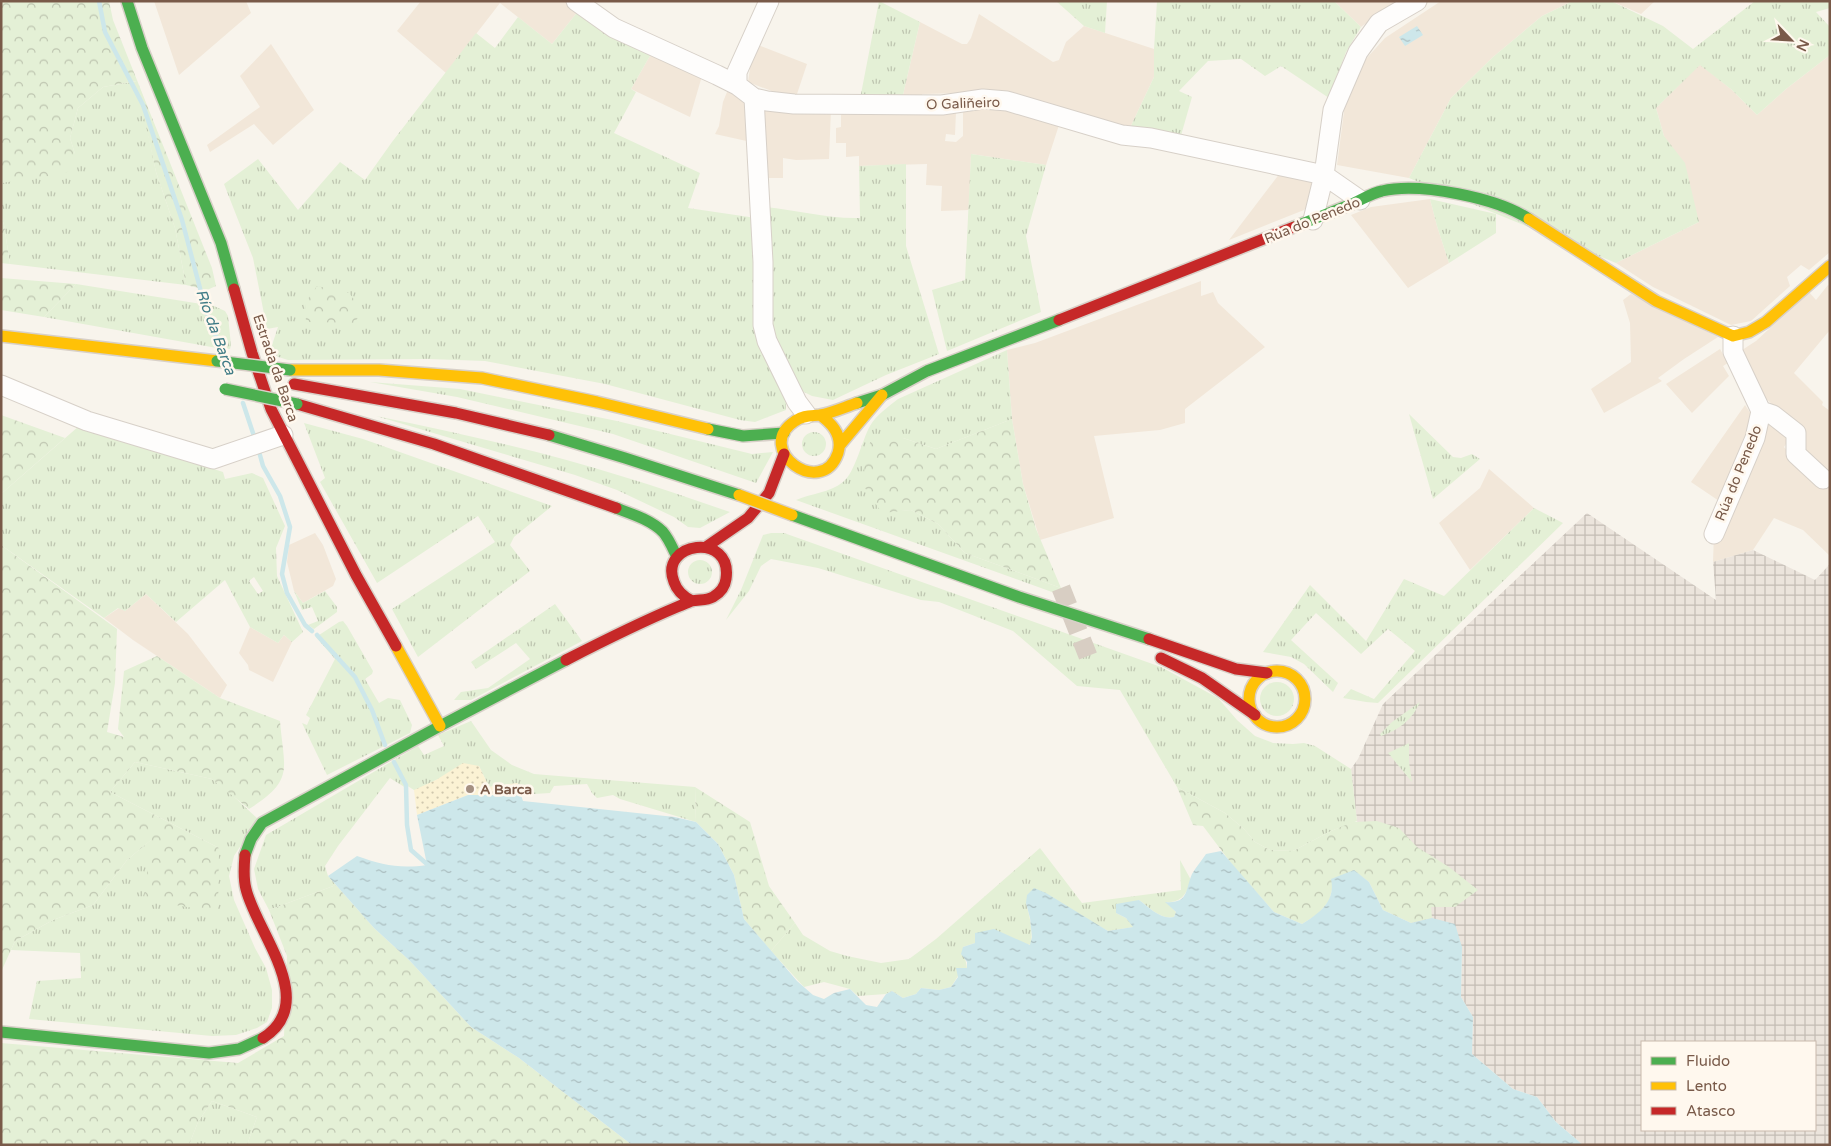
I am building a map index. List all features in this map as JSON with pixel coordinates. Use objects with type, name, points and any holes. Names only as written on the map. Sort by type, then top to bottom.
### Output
[{"type":"main road","name":"Estrada da Barca","points":[[127,1],[142,48],[221,242],[252,353],[271,409],[356,575],[440,726]]},
{"type":"main road","name":"Rúa do Penedo","points":[[813,415],[882,395],[927,371],[1313,220],[1382,191],[1416,188],[1448,192],[1491,202],[1520,213],[1656,301],[1733,336]]},
{"type":"main road","points":[[1733,336],[1749,332],[1766,322],[1830,266]]},
{"type":"main road","points":[[1,336],[38,342],[183,355],[222,376],[297,404],[345,416],[407,436],[620,510],[660,530],[678,557]]},
{"type":"main road","points":[[222,376],[249,366],[290,370],[379,370],[482,378],[580,398],[721,432],[743,436],[784,433]]},
{"type":"main road","points":[[248,377],[433,409],[511,426],[621,456],[739,496],[1019,597],[1132,632],[1236,669],[1267,673],[1284,672],[1298,680],[1305,696],[1304,709],[1291,723],[1279,727],[1263,723],[1255,715],[1202,678],[1151,654]]},
{"type":"main road","name":"Rúa do Penedo","points":[[840,445],[882,395]]},
{"type":"main road","points":[[813,415],[833,423],[840,437],[840,445],[838,454],[833,462],[825,469],[802,474],[789,462],[784,454],[782,440],[784,433],[791,423],[813,415]]},
{"type":"main road","points":[[769,494],[784,454]]},
{"type":"main road","points":[[734,553],[724,588],[718,596],[710,600],[692,601],[669,584],[672,568],[678,557],[690,548],[706,547],[748,518],[769,494],[784,485]]},
{"type":"main road","points":[[741,536],[748,518]]},
{"type":"main road","points":[[706,547],[721,555],[728,571]]},
{"type":"main road","points":[[1019,597],[1135,646]]},
{"type":"main road","points":[[1,1032],[209,1053],[238,1050],[264,1039],[275,1029],[281,1017],[284,1008],[286,986],[279,963],[245,886],[244,859],[253,835],[262,823],[440,726],[628,628],[692,601]]},
{"type":"main road","points":[[628,628],[646,608]]},
{"type":"main road","points":[[1255,715],[1249,699],[1250,691],[1254,683],[1267,673]]},
{"type":"street","name":"O Galiñeiro","points":[[576,1],[614,28],[736,85],[754,98],[767,102],[794,104],[942,104],[993,99],[1007,101],[1122,135],[1151,138],[1324,175],[1360,200]]},
{"type":"street","points":[[736,85],[736,72],[769,1]]},
{"type":"street","points":[[1313,220],[1324,175],[1333,110],[1358,52],[1379,23],[1417,1]]},
{"type":"street","points":[[754,98],[763,262],[763,325],[766,341],[798,402],[813,415]]},
{"type":"street","name":"Rúa do Penedo","points":[[1714,534],[1755,438],[1761,411],[1733,352],[1733,336]]},
{"type":"street","points":[[1,385],[87,421],[213,459],[283,435]]},
{"type":"street","name":"Rúa do Penedo","points":[[1761,411],[1773,415],[1796,433],[1796,454],[1823,479]]},
{"type":"shaded area","points":[[154,1],[246,1],[251,13],[179,75]]},
{"type":"shaded area","points":[[421,1],[567,1],[579,10],[552,44],[500,3],[446,73],[397,31]]},
{"type":"shaded area","points":[[1334,1],[1396,1],[1361,27]]},
{"type":"shaded area","points":[[1441,1],[1573,1],[1542,16],[1493,57],[1451,98],[1409,178],[1337,165],[1345,104],[1365,60],[1385,38]]},
{"type":"shaded area","points":[[1611,1],[1655,1],[1641,14]]},
{"type":"shaded area","points":[[979,14],[1053,62],[1059,60],[1066,42],[1084,26],[1154,49],[1154,77],[1129,130],[966,93],[922,94],[922,100],[902,99],[920,22],[962,44],[967,44]]},
{"type":"shaded area","points":[[271,44],[314,110],[273,145],[254,124],[210,152],[207,145],[260,107],[240,76]]},
{"type":"shaded area","points":[[758,45],[807,64],[795,100],[748,82],[751,62]]},
{"type":"shaded area","points":[[651,54],[702,76],[690,117],[631,89]]},
{"type":"shaded area","points":[[1830,55],[1830,252],[1809,270],[1801,265],[1787,277],[1790,286],[1751,321],[1731,325],[1653,287],[1616,263],[1699,222],[1664,136],[1656,108],[1700,64],[1732,90],[1757,115],[1786,89]]},
{"type":"shaded area","points":[[729,87],[733,89],[747,106],[751,142],[715,134],[719,126],[723,102]]},
{"type":"shaded area","points":[[1003,105],[1060,122],[1046,165],[971,154],[969,210],[941,211],[942,186],[926,185],[927,164],[859,166],[859,156],[846,157],[846,143],[836,143],[836,128],[841,127],[841,109],[956,112],[955,135],[946,134],[945,141],[956,142],[963,136],[963,107]]},
{"type":"shaded area","points":[[760,108],[831,109],[829,159],[796,160],[783,158],[783,178],[763,178]]},
{"type":"shaded area","points":[[1280,173],[1315,182],[1308,206],[1304,210],[1229,240]]},
{"type":"shaded area","points":[[1430,199],[1449,263],[1408,288],[1351,215],[1371,207]]},
{"type":"shaded area","points":[[1201,281],[1201,296],[1213,292],[1218,303],[1265,347],[1185,409],[1185,423],[1160,430],[1094,436],[1114,518],[1040,540],[1023,484],[1012,419],[1007,350],[1035,343]]},
{"type":"shaded area","points":[[1828,285],[1830,286],[1830,330],[1794,373],[1823,402],[1822,405],[1830,411],[1830,556],[1803,530],[1774,518],[1753,550],[1713,562],[1714,534],[1769,419],[1792,435],[1784,447],[1794,459],[1798,450],[1806,441],[1801,430],[1763,396],[1739,352],[1756,341],[1809,292],[1816,300]]},
{"type":"shaded area","points":[[1631,294],[1718,337],[1658,378],[1662,381],[1604,413],[1591,389],[1631,362],[1630,323],[1623,300]]},
{"type":"shaded area","points":[[1720,349],[1728,363],[1723,366],[1729,376],[1692,413],[1666,384]]},
{"type":"shaded area","points":[[1745,405],[1755,420],[1725,505],[1691,482]]},
{"type":"shaded area","points":[[1489,469],[1534,508],[1470,570],[1439,523],[1480,488]]},
{"type":"shaded area","points":[[1587,513],[1716,600],[1713,562],[1753,550],[1815,580],[1830,564],[1830,1145],[1583,1145],[1556,1122],[1537,1097],[1513,1089],[1472,1054],[1473,1017],[1461,997],[1462,947],[1411,923],[1357,821],[1351,769],[1358,759],[1383,704]]},
{"type":"shaded area","points":[[315,533],[323,545],[336,579],[333,586],[303,603],[294,591],[287,562],[289,545]]},
{"type":"shaded area","points":[[146,594],[188,634],[227,685],[220,698],[133,640],[104,618],[119,608],[125,611]]},
{"type":"shaded area","points":[[250,627],[278,643],[284,635],[292,642],[273,682],[249,670],[248,665],[239,653]]},
{"type":"green space","points":[[1,1],[109,1],[113,20],[212,268],[216,286],[207,290],[186,285],[175,228],[156,172],[136,81],[103,87],[78,108],[70,138],[75,154],[74,168],[63,174],[1,183]]},
{"type":"green space","points":[[879,1],[920,22],[902,99],[860,99]]},
{"type":"green space","points":[[1056,1],[1107,1],[1105,33],[1084,26]]},
{"type":"green space","points":[[1157,1],[1334,1],[1361,27],[1346,52],[1329,98],[1281,66],[1265,76],[1241,59],[1208,61],[1179,91],[1192,97],[1180,139],[1129,130],[1154,77]]},
{"type":"green space","points":[[1573,1],[1611,1],[1663,26],[1693,49],[1755,1],[1830,1],[1830,8],[1816,12],[1830,27],[1830,55],[1786,89],[1757,115],[1732,90],[1700,65],[1656,108],[1664,136],[1685,163],[1699,222],[1616,263],[1409,178],[1451,98],[1493,57],[1542,16]]},
{"type":"green space","points":[[579,10],[651,54],[631,89],[636,92],[614,133],[700,173],[688,208],[756,218],[780,383],[786,403],[786,410],[755,422],[740,420],[605,384],[485,361],[429,359],[288,360],[269,354],[278,327],[267,329],[253,258],[224,184],[258,159],[298,210],[340,162],[365,180],[476,33],[495,48],[518,17],[552,44]]},
{"type":"green space","points":[[137,81],[156,172],[175,228],[186,285],[10,264],[1,215],[1,183],[15,180],[75,154],[70,138],[78,108],[103,87]]},
{"type":"green space","points":[[971,154],[1046,165],[1026,236],[1041,312],[947,351],[932,290],[965,280]]},
{"type":"green space","points":[[906,164],[906,246],[939,354],[886,375],[833,400],[812,396],[798,389],[772,339],[765,207],[836,217],[860,218],[859,166]]},
{"type":"green space","points":[[1430,199],[1496,214],[1496,233],[1449,263]]},
{"type":"green space","points":[[1,215],[4,225],[10,264],[1,263]]},
{"type":"green space","points":[[1,278],[76,284],[44,317],[1,310]]},
{"type":"green space","points":[[76,284],[214,306],[225,311],[228,316],[230,349],[44,317]]},
{"type":"green space","points":[[317,286],[349,293],[363,311],[354,323],[306,322],[305,303]]},
{"type":"green space","points":[[1007,350],[1012,419],[936,449],[903,438],[882,512],[911,510],[938,524],[965,553],[1061,588],[1063,596],[796,500],[826,491],[843,482],[851,471],[873,422],[882,411],[898,399]]},
{"type":"green space","points":[[370,382],[460,389],[617,421],[752,454],[773,452],[756,483],[613,434],[457,397]]},
{"type":"green space","points":[[1409,414],[1453,457],[1461,458],[1472,454],[1480,459],[1433,499]]},
{"type":"green space","points":[[1,415],[65,438],[1,494]]},
{"type":"green space","points":[[376,416],[561,458],[635,480],[730,512],[700,528],[688,527],[674,517],[617,490],[575,475]]},
{"type":"green space","points":[[1012,419],[1023,484],[1036,529],[1061,588],[965,553],[938,524],[911,510],[882,513],[865,488],[864,460],[871,440],[903,438],[936,449]]},
{"type":"green space","points":[[304,423],[363,439],[552,506],[514,537],[510,545],[530,571],[418,657],[392,609],[495,542],[478,516],[377,583],[320,482],[325,478]]},
{"type":"green space","points":[[79,426],[223,472],[225,479],[252,473],[263,478],[285,526],[276,548],[277,576],[303,632],[292,642],[284,635],[278,643],[250,627],[225,580],[176,622],[146,594],[125,611],[118,608],[104,618],[1,545],[1,494]],"holes":[[[254,577],[263,591],[258,594],[249,581]]]},
{"type":"green space","points":[[814,432],[819,433],[825,439],[825,449],[819,455],[814,456],[809,455],[803,449],[802,444],[803,439],[809,433]]},
{"type":"green space","points":[[1534,508],[1563,523],[1378,703],[1343,698],[1351,689],[1374,699],[1415,651],[1388,629],[1361,654],[1316,613],[1291,640],[1338,683],[1333,692],[1304,664],[1291,657],[1263,652],[1310,585],[1366,641],[1404,579],[1444,596]]},
{"type":"green space","points":[[784,533],[1161,667],[1218,698],[1237,720],[1255,736],[1273,743],[1304,743],[1315,746],[1351,769],[1357,821],[1331,831],[1293,851],[1270,850],[1255,842],[1244,829],[1225,813],[1177,787],[1120,690],[1077,686],[1013,631],[939,602],[921,600],[818,568],[771,559],[761,566],[749,591],[726,620],[741,590],[763,535]]},
{"type":"green space","points":[[1,545],[117,629],[115,683],[107,732],[124,737],[118,729],[124,671],[157,656],[220,698],[280,721],[284,763],[280,781],[274,790],[249,809],[212,779],[135,762],[110,792],[219,848],[218,912],[144,900],[151,840],[127,860],[93,905],[53,920],[15,941],[1,972]]},
{"type":"green space","points":[[700,560],[705,561],[711,567],[711,577],[705,583],[700,584],[695,583],[689,577],[688,572],[689,567],[695,561]]},
{"type":"green space","points":[[294,591],[303,603],[325,591],[337,607],[337,612],[314,629],[308,625],[318,621],[312,607],[302,610]]},
{"type":"green space","points":[[555,604],[582,641],[471,700],[454,700],[461,692],[488,688],[530,659],[516,643],[476,669],[471,662]]},
{"type":"green space","points":[[343,621],[373,671],[365,679],[379,703],[388,698],[400,700],[412,725],[410,733],[327,775],[302,723],[307,725],[310,718],[306,715],[335,659],[316,637]]},
{"type":"green space","points":[[1277,682],[1289,687],[1294,699],[1289,711],[1277,716],[1265,711],[1260,699],[1265,687]]},
{"type":"green space","points":[[1420,702],[1404,724],[1394,731],[1381,736],[1380,734],[1392,722]]},
{"type":"green space","points":[[471,721],[491,750],[512,765],[534,774],[695,787],[696,822],[620,799],[613,795],[597,798],[587,784],[554,786],[550,793],[534,794],[517,783],[489,787],[479,766],[436,780],[417,790],[406,785],[406,788],[390,778],[325,866],[328,876],[336,885],[269,910],[258,889],[254,869],[266,835],[418,746],[424,755],[444,746],[438,735]]},
{"type":"green space","points":[[1409,743],[1409,762],[1412,782],[1388,753]]},
{"type":"green space","points":[[135,762],[212,779],[258,819],[234,856],[229,876],[234,900],[266,968],[272,990],[272,1008],[267,1022],[257,1028],[236,1035],[212,1036],[29,1019],[37,981],[81,978],[80,953],[11,950],[15,941],[53,920],[93,905],[127,860],[152,839],[219,848],[110,792]]},
{"type":"green space","points":[[695,787],[750,822],[769,886],[795,923],[771,951],[744,919],[734,875],[718,844],[696,822]]},
{"type":"green space","points":[[1177,787],[1225,813],[1244,829],[1255,842],[1270,850],[1293,851],[1353,822],[1377,821],[1399,828],[1417,847],[1449,867],[1478,890],[1455,907],[1431,907],[1432,918],[1411,923],[1383,910],[1369,882],[1354,871],[1343,875],[1333,886],[1329,901],[1318,914],[1302,924],[1274,912],[1234,867],[1203,826],[1193,825]]},
{"type":"green space","points":[[1040,848],[1082,903],[1181,890],[1180,860],[1191,880],[1183,897],[1176,901],[1166,902],[1176,912],[1174,917],[1160,915],[1139,900],[1116,913],[1126,918],[1134,927],[1108,931],[1085,918],[1026,903],[1031,924],[1031,945],[1023,943],[975,943],[963,947],[967,968],[958,976],[951,987],[939,990],[921,988],[916,994],[903,998],[892,991],[886,994],[858,996],[850,989],[824,982],[804,987],[771,951],[795,923],[803,935],[830,951],[881,963],[909,959],[936,939]]},
{"type":"green space","points":[[336,885],[374,928],[410,961],[471,1027],[519,1058],[632,1145],[247,1145],[257,1117],[212,1101],[198,1122],[189,1145],[1,1145],[1,1043],[238,1063],[284,1036],[287,956],[269,910]]},
{"type":"green space","points":[[212,1101],[257,1117],[247,1145],[189,1145],[198,1122]]},
{"type":"sand","name":"A Barca","points":[[463,763],[479,766],[489,787],[517,783],[521,788],[521,795],[468,795],[417,815],[414,790],[436,780]]},
{"type":"water","points":[[1417,26],[1423,35],[1405,46],[1399,37]]},
{"type":"water","points":[[468,795],[521,795],[523,801],[675,817],[696,822],[718,844],[734,875],[744,919],[797,981],[813,995],[824,999],[834,993],[850,989],[866,1005],[877,1007],[886,994],[892,991],[903,998],[916,994],[921,988],[939,990],[951,987],[958,977],[956,968],[967,968],[967,962],[961,954],[963,947],[975,943],[975,933],[994,929],[1030,945],[1032,937],[1026,903],[1027,895],[1034,888],[1046,893],[1108,931],[1133,927],[1126,918],[1116,913],[1116,904],[1139,900],[1160,915],[1174,917],[1176,912],[1165,902],[1178,901],[1182,898],[1185,895],[1192,874],[1206,854],[1221,851],[1274,912],[1302,924],[1320,911],[1329,900],[1332,887],[1331,879],[1354,870],[1369,882],[1383,910],[1411,923],[1432,918],[1455,924],[1462,947],[1461,997],[1473,1017],[1472,1054],[1513,1089],[1537,1097],[1556,1122],[1583,1145],[632,1145],[519,1058],[471,1027],[410,961],[374,928],[328,876],[357,856],[391,865],[408,867],[427,865],[417,815]]},
{"type":"waterway","name":"Río da Barca","points":[[99,1],[105,32],[143,105],[182,220],[206,311],[222,352]]},
{"type":"waterway","name":"Río da Barca","points":[[243,403],[255,439]]},
{"type":"waterway","name":"Río da Barca","points":[[258,448],[263,466],[280,496],[290,527],[282,574],[287,593],[305,625],[312,631]]},
{"type":"waterway","name":"Río da Barca","points":[[317,635],[355,677],[372,710],[385,745]]},
{"type":"waterway","name":"Río da Barca","points":[[394,762],[406,785],[407,825],[411,850],[428,865]]},
{"type":"tunnel","points":[[1061,588],[1088,656]]},
{"type":"traffic: fast","points":[[127,1],[142,48],[221,243],[234,289]]},
{"type":"traffic: fast","points":[[1294,227],[1375,193],[1398,189],[1437,190],[1458,194],[1498,204],[1529,219]]},
{"type":"traffic: fast","points":[[857,403],[882,395],[927,371],[1059,320]]},
{"type":"traffic: fast","points":[[217,361],[290,370]]},
{"type":"traffic: fast","points":[[225,389],[297,404]]},
{"type":"traffic: fast","points":[[708,429],[743,436],[784,433]]},
{"type":"traffic: fast","points":[[549,435],[739,495]]},
{"type":"traffic: fast","points":[[616,508],[653,524],[663,532],[677,557]]},
{"type":"traffic: fast","points":[[792,515],[1019,597],[1149,639]]},
{"type":"traffic: fast","points":[[245,855],[251,839],[262,823],[566,660]]},
{"type":"traffic: fast","points":[[1,1032],[209,1053],[239,1049],[263,1038]]},
{"type":"traffic: slow","points":[[1529,219],[1656,301],[1733,336],[1749,332],[1766,322],[1830,266]]},
{"type":"traffic: slow","points":[[1,336],[217,361]]},
{"type":"traffic: slow","points":[[290,370],[379,370],[482,378],[597,402],[708,429]]},
{"type":"traffic: slow","points":[[840,445],[882,395]]},
{"type":"traffic: slow","points":[[820,415],[836,431],[839,441],[838,453],[830,466],[818,472],[806,471],[794,465],[785,456],[781,444],[784,432],[801,418],[825,414],[857,403]]},
{"type":"traffic: slow","points":[[739,495],[792,515]]},
{"type":"traffic: slow","points":[[396,646],[440,726]]},
{"type":"traffic: slow","points":[[1277,671],[1288,673],[1297,679],[1303,688],[1305,699],[1303,710],[1297,719],[1288,725],[1277,727],[1266,725],[1257,719],[1251,710],[1249,699],[1251,688],[1257,679],[1266,673],[1277,671]]},
{"type":"traffic: jam","points":[[1059,320],[1294,227]]},
{"type":"traffic: jam","points":[[234,289],[252,353],[271,409],[356,575],[396,646]]},
{"type":"traffic: jam","points":[[294,384],[456,413],[549,435]]},
{"type":"traffic: jam","points":[[297,404],[434,444],[616,508]]},
{"type":"traffic: jam","points":[[706,547],[748,518],[769,493],[784,454]]},
{"type":"traffic: jam","points":[[566,660],[663,613],[691,601],[694,600],[708,599],[718,594],[726,579],[725,564],[719,554],[708,548],[685,551],[676,558],[672,568],[677,588],[686,598],[689,599],[692,601]]},
{"type":"traffic: jam","points":[[1149,639],[1236,669],[1267,673]]},
{"type":"traffic: jam","points":[[1161,658],[1202,678],[1255,715]]},
{"type":"traffic: jam","points":[[245,855],[244,876],[246,889],[280,966],[285,986],[286,1006],[279,1023],[263,1038]]},
{"type":"place","name":"A Barca","points":[[470,789]]}]
